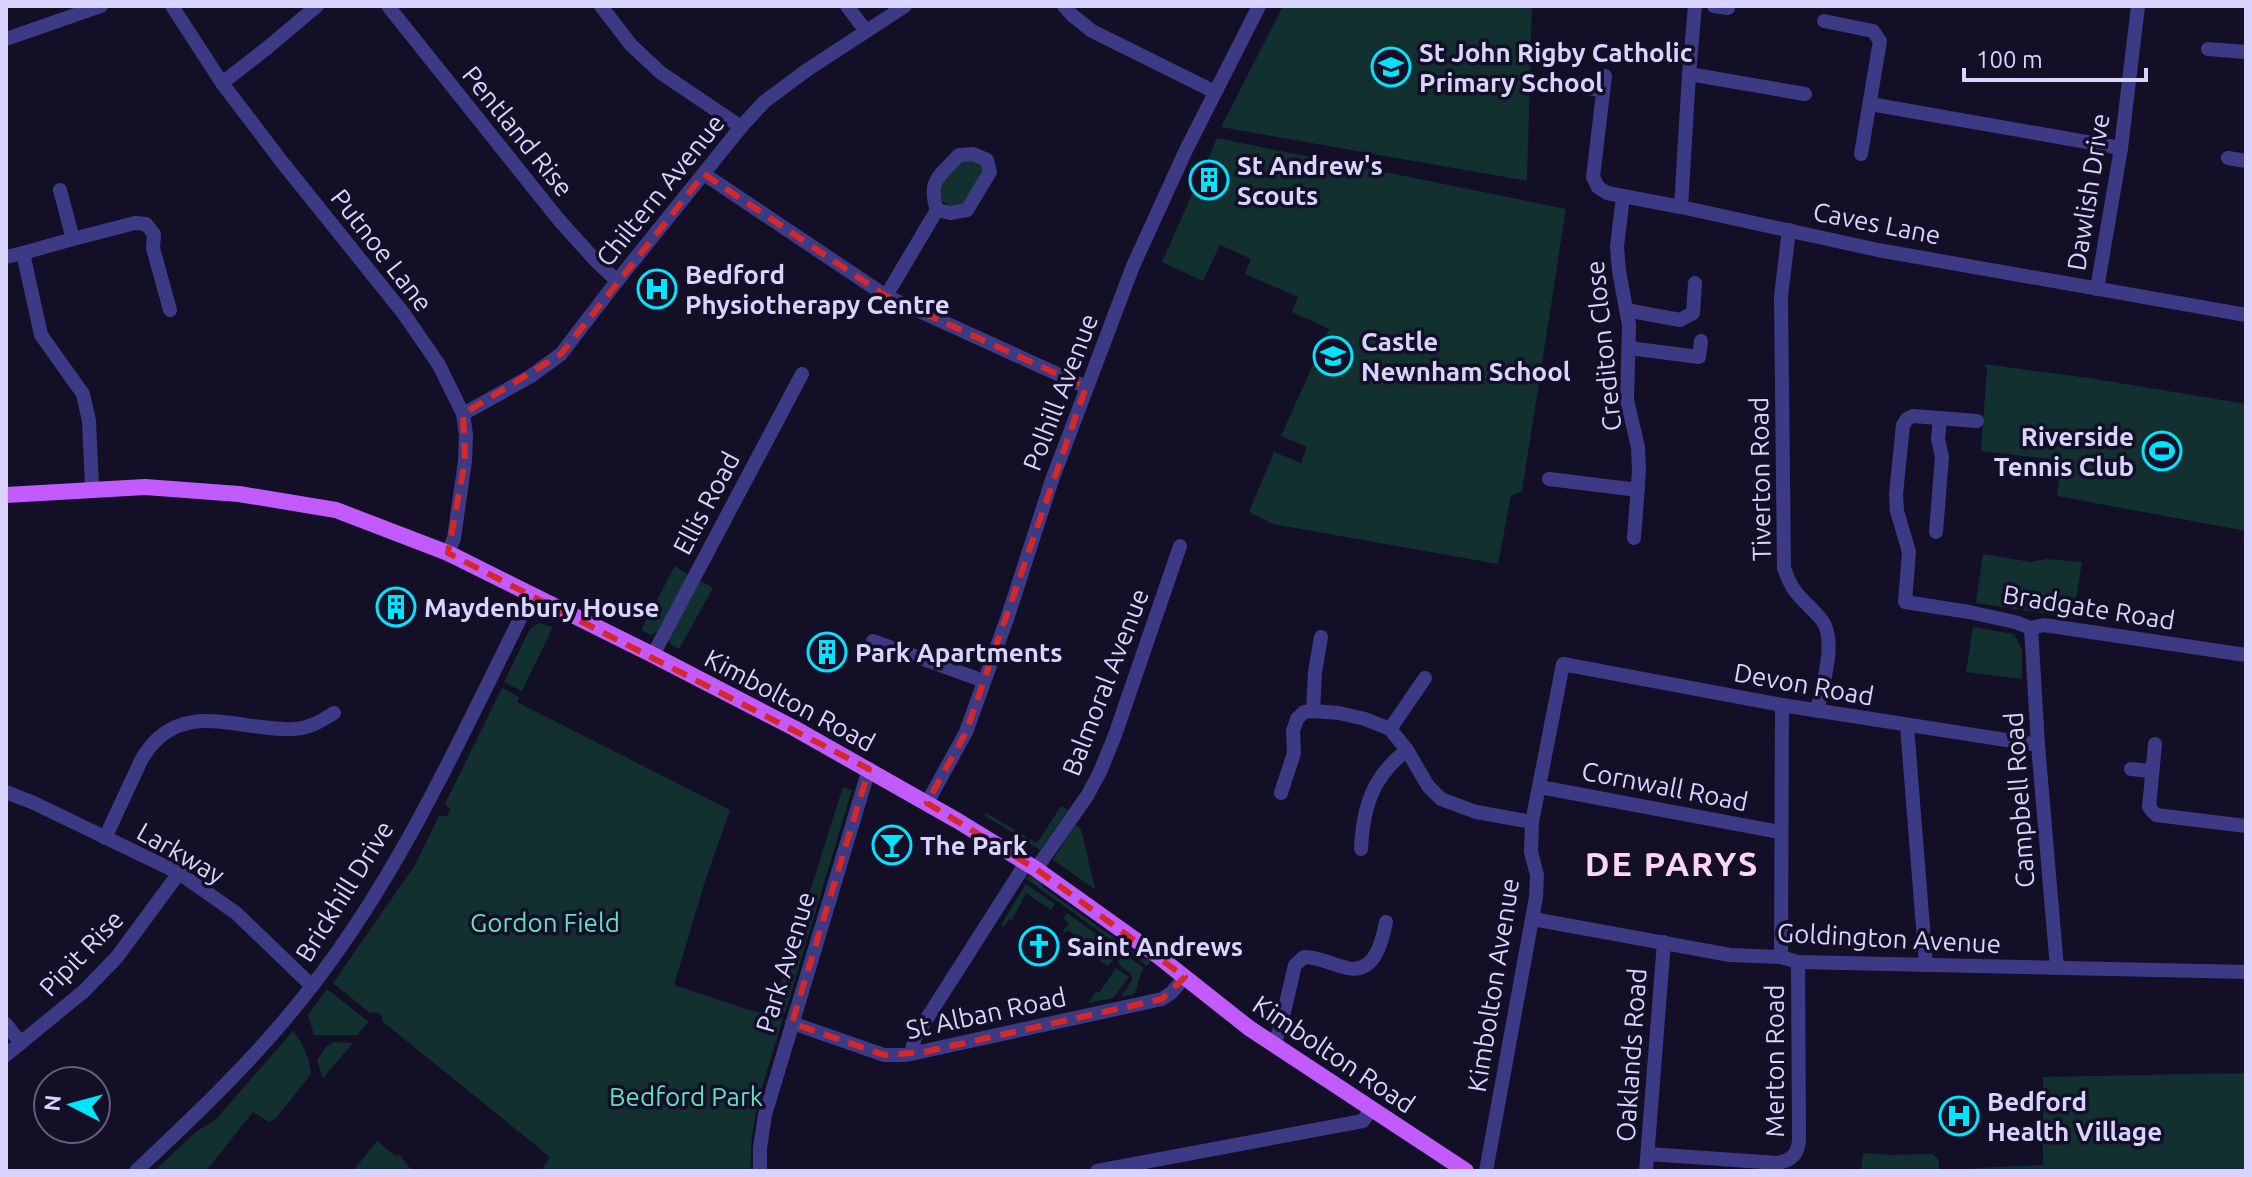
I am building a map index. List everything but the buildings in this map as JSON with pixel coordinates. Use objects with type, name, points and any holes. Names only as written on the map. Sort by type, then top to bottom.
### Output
[{"type":"main road","name":"Kimbolton Road","points":[[6,495],[92,488],[196,489],[336,510],[448,553],[653,655],[869,769],[1031,866],[1185,977],[1249,1028],[1466,1171]]},
{"type":"street","points":[[6,39],[101,6]]},
{"type":"street","name":"Putnoe Lane","points":[[172,6],[222,83],[404,314],[439,365],[463,414],[466,435],[454,538],[448,553]]},
{"type":"street","points":[[222,83],[317,6]]},
{"type":"street","name":"Pentland Rise","points":[[388,6],[559,220],[617,281]]},
{"type":"street","points":[[601,6],[631,45],[661,73],[741,127]]},
{"type":"street","points":[[847,6],[866,31]]},
{"type":"street","name":"Chiltern Avenue","points":[[463,414],[531,376],[561,354],[764,102],[905,6]]},
{"type":"street","points":[[1064,6],[1092,31],[1215,92]]},
{"type":"street","name":"Polhill Avenue","points":[[927,803],[966,732],[1052,480],[1133,266],[1186,150],[1259,6]]},
{"type":"street","points":[[1681,207],[1695,6]]},
{"type":"street","points":[[1714,6],[1728,6]]},
{"type":"street","name":"Dawlish Drive","points":[[2097,289],[2121,148],[2138,6]]},
{"type":"street","points":[[1824,21],[1873,31],[1880,41],[1861,154]]},
{"type":"street","points":[[2208,49],[2246,52]]},
{"type":"street","points":[[1689,74],[1805,94]]},
{"type":"street","name":"Caves Lane","points":[[1586,88],[1604,83],[1593,177],[1598,187],[1607,193],[1878,250],[2246,315]]},
{"type":"street","points":[[1870,104],[2121,148]]},
{"type":"street","points":[[973,154],[987,160],[990,172],[967,210],[950,213],[937,210],[932,196],[934,181],[959,155],[973,154]]},
{"type":"street","points":[[2228,158],[2246,161]]},
{"type":"street","points":[[704,174],[886,296],[1086,387]]},
{"type":"street","points":[[60,190],[73,239]]},
{"type":"street","name":"Crediton Close","points":[[1623,197],[1617,246],[1629,348],[1627,400],[1638,447],[1634,538]]},
{"type":"street","points":[[886,296],[937,210]]},
{"type":"street","points":[[6,257],[118,227],[146,224],[154,234],[153,248],[170,310]]},
{"type":"street","name":"Tiverton Road","points":[[1789,230],[1781,296],[1784,568],[1791,587],[1823,621],[1829,633],[1817,711]]},
{"type":"street","points":[[23,253],[41,335],[83,394],[89,421],[92,488]]},
{"type":"street","points":[[1626,310],[1680,320],[1693,313],[1695,283]]},
{"type":"street","points":[[1629,348],[1699,357],[1701,341]]},
{"type":"street","name":"Ellis Road","points":[[653,655],[802,374]]},
{"type":"street","name":"Bradgate Road","points":[[1977,421],[1913,416],[1903,425],[1896,494],[1897,511],[1909,552],[1905,602],[1984,615],[2031,628],[2044,625],[2246,655]]},
{"type":"street","points":[[1936,532],[1942,457],[1938,439],[1940,418]]},
{"type":"street","points":[[1549,479],[1638,490]]},
{"type":"street","name":"Balmoral Avenue","points":[[911,1054],[915,1037],[1031,866],[1087,796],[1100,772],[1180,546]]},
{"type":"street","name":"Brickhill Drive","points":[[136,1171],[208,1104],[287,1018],[368,906],[397,858],[532,595]]},
{"type":"street","name":"Campbell Road","points":[[2031,628],[2057,968]]},
{"type":"street","points":[[1313,711],[1321,637]]},
{"type":"street","points":[[873,641],[984,681]]},
{"type":"street","name":"Devon Road","points":[[1563,664],[1817,711],[2038,745]]},
{"type":"street","name":"Kimbolton Avenue","points":[[1486,1171],[1533,919],[1537,875],[1531,852],[1532,822],[1563,664]]},
{"type":"street","points":[[1390,729],[1425,678]]},
{"type":"street","points":[[1781,957],[1782,705]]},
{"type":"street","points":[[1281,793],[1294,753],[1293,731],[1297,719],[1304,712],[1339,713],[1390,729],[1407,750],[1428,786],[1441,799],[1476,812],[1532,822]]},
{"type":"street","points":[[105,838],[145,754],[158,738],[173,728],[206,720],[293,729],[318,723],[334,713]]},
{"type":"street","points":[[1907,726],[1926,965]]},
{"type":"street","points":[[2155,744],[2149,807],[2156,815],[2246,826]]},
{"type":"street","points":[[1361,849],[1366,810],[1377,782],[1391,762],[1407,750]]},
{"type":"street","name":"Park Avenue","points":[[760,1171],[765,1115],[869,769]]},
{"type":"street","points":[[2131,769],[2151,771]]},
{"type":"street","name":"Cornwall Road","points":[[1540,787],[1780,832]]},
{"type":"street","name":"Larkway","points":[[6,792],[179,873],[236,913],[312,986]]},
{"type":"street","name":"Pipit Rise","points":[[6,1055],[84,991],[117,957],[179,873]]},
{"type":"street","name":"Goldington Avenue","points":[[1533,919],[1730,955],[1781,957],[1798,962],[2246,972]]},
{"type":"street","points":[[1274,1044],[1295,965],[1304,957],[1315,957],[1350,969],[1363,967],[1374,958],[1382,943],[1386,922]]},
{"type":"street","name":"Oaklands Road","points":[[1646,1171],[1664,942]]},
{"type":"street","name":"Merton Road","points":[[1648,1154],[1778,1163],[1793,1157],[1799,1140],[1798,962]]},
{"type":"street","name":"St Alban Road","points":[[792,1023],[892,1057],[1162,999],[1185,977]]},
{"type":"street","points":[[6,1024],[21,1043]]},
{"type":"street","points":[[1097,1171],[1363,1121],[1371,1109]]},
{"type":"highlighted area","points":[[704,174],[886,296],[1086,387],[966,732],[927,803],[1036,869],[1185,977],[1162,999],[924,1052],[884,1055],[792,1023],[869,769],[448,553],[465,461],[463,414],[561,354]]},
{"type":"green space","name":"St John Rigby Catholic Primary School","points":[[1283,6],[1369,6],[1385,9],[1386,6],[1532,6],[1527,181],[1221,127]]},
{"type":"green space","name":"Castle Newnham School","points":[[1217,138],[1566,209],[1522,491],[1511,496],[1498,564],[1273,524],[1249,512],[1274,452],[1301,463],[1307,447],[1281,436],[1329,329],[1292,312],[1298,297],[1245,274],[1251,259],[1220,245],[1203,281],[1162,262]]},
{"type":"green space","points":[[963,159],[976,160],[984,165],[983,175],[963,204],[949,206],[939,199],[937,186]]},
{"type":"green space","name":"Riverside Tennis Club","points":[[1984,364],[2246,404],[2246,531],[2057,496],[2060,472],[2048,470],[2049,459],[1981,451],[1987,370]]},
{"type":"green space","points":[[1983,554],[2031,562],[2047,559],[2082,562],[2073,618],[1976,603]]},
{"type":"green space","points":[[675,566],[688,575],[657,632],[650,635],[641,630]]},
{"type":"green space","points":[[700,581],[713,588],[679,649],[670,644],[669,638]]},
{"type":"green space","points":[[539,623],[553,627],[522,691],[504,682],[530,629]]},
{"type":"green space","points":[[1973,627],[2014,634],[2022,649],[2022,679],[1966,672]]},
{"type":"green space","name":"Gordon Field","points":[[502,688],[519,697],[517,702],[730,810],[674,985],[783,1018],[756,1113],[751,1171],[541,1171],[550,1157],[382,1021],[382,1016],[376,1012],[370,1013],[333,983],[415,865],[439,816],[447,816],[450,810],[445,804]]},
{"type":"green space","points":[[843,787],[852,790],[785,1013],[772,1011]]},
{"type":"green space","points":[[1061,806],[1068,810],[1040,850],[984,815],[986,813],[1037,843]]},
{"type":"green space","points":[[1075,825],[1081,829],[1095,889],[1053,860]]},
{"type":"green space","points":[[1032,876],[1142,958],[1151,960],[1147,966],[1025,878]]},
{"type":"green space","points":[[1026,884],[1055,904],[1051,910],[1026,893],[1012,920],[1009,919],[1004,927],[1001,925]]},
{"type":"green space","points":[[1067,913],[1120,951],[1108,966],[1073,942],[1077,937],[1068,930],[1063,931],[1069,923],[1063,918]]},
{"type":"green space","points":[[1124,954],[1144,968],[1134,994],[1121,997],[1132,980],[1131,974],[1119,965]]},
{"type":"green space","points":[[1116,968],[1129,977],[1113,998],[1088,1003],[1096,991],[1099,993]]},
{"type":"green space","points":[[327,989],[369,1022],[357,1035],[314,1035],[308,1015]]},
{"type":"green space","points":[[293,1031],[305,1051],[311,1074],[276,1118],[269,1122],[253,1112],[206,1171],[154,1171],[196,1132],[216,1119]]},
{"type":"green space","points":[[334,1042],[353,1043],[323,1078],[317,1060]]},
{"type":"green space","points":[[2246,1073],[2246,1171],[1974,1171],[1975,1168],[2043,1165],[2043,1077]]},
{"type":"green space","points":[[377,1141],[397,1157],[399,1154],[412,1171],[353,1171]]},
{"type":"green space","points":[[1863,1153],[1933,1154],[1939,1161],[1939,1171],[1861,1171]]},
{"type":"place","name":"St John Rigby Catholic Primary School","points":[[1391,67]]},
{"type":"place","name":"St Andrew's Scouts","points":[[1209,180]]},
{"type":"place","name":"Bedford Physiotherapy Centre","points":[[657,289]]},
{"type":"place","name":"Castle Newnham School","points":[[1333,356]]},
{"type":"place","name":"Riverside Tennis Club","points":[[2162,451]]},
{"type":"place","name":"Maydenbury House","points":[[396,607]]},
{"type":"place","name":"Park Apartments","points":[[827,652]]},
{"type":"place","name":"The Park","points":[[892,845]]},
{"type":"place","name":"Saint Andrews","points":[[1039,946]]},
{"type":"place","name":"Bedford Health Village","points":[[1959,1116]]},
{"type":"district","name":"DE PARYS","points":[[1672,863]]},
{"type":"park label","name":"Bedford Park","points":[[686,1096]]}]
